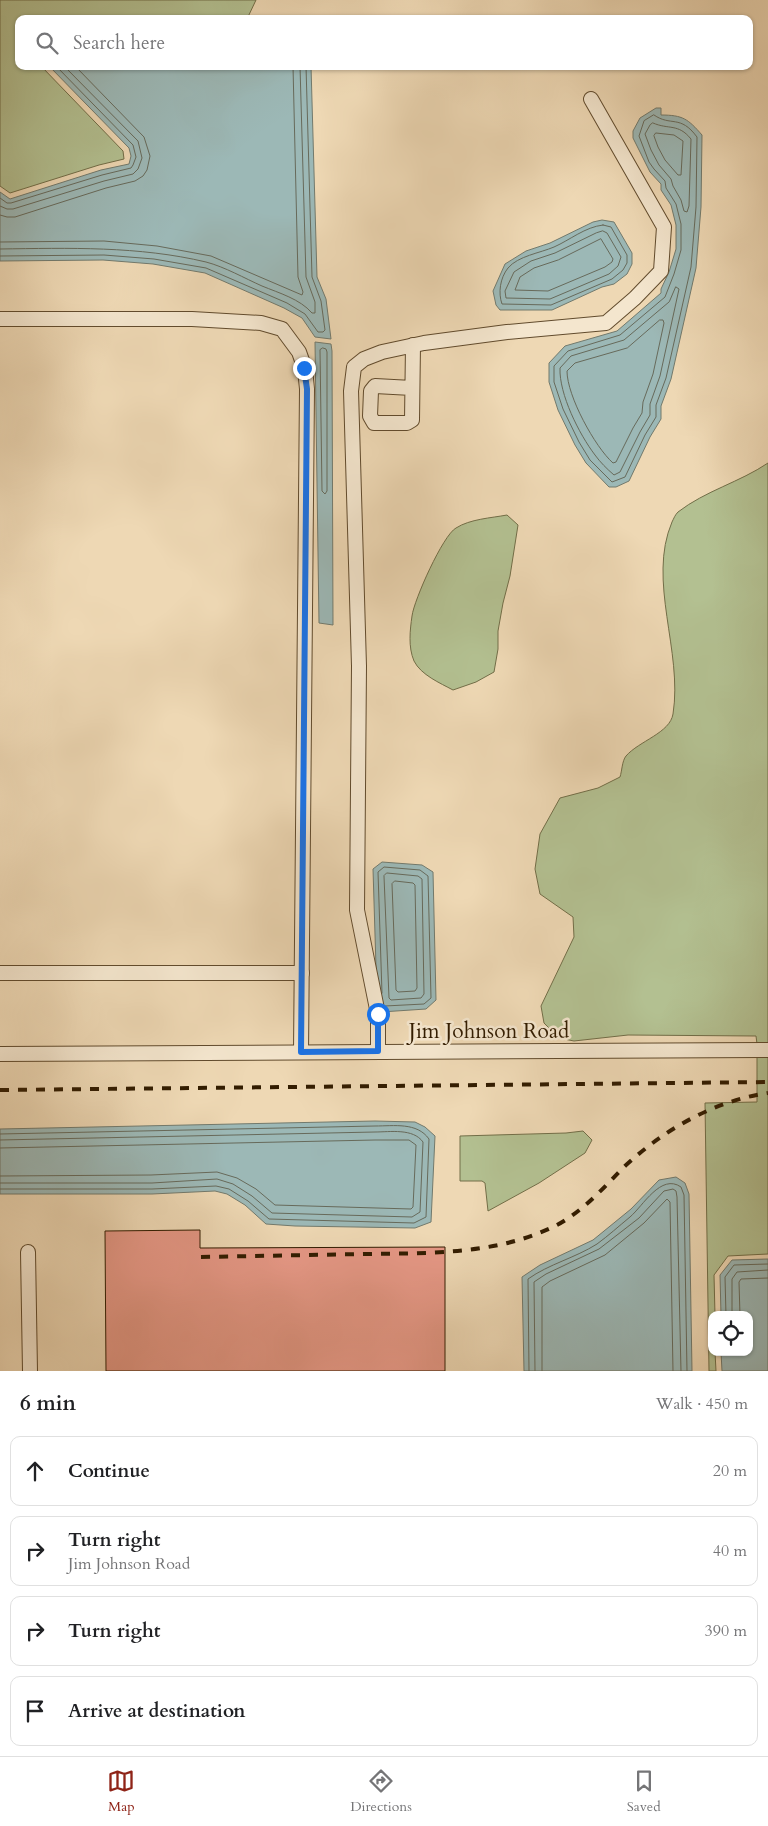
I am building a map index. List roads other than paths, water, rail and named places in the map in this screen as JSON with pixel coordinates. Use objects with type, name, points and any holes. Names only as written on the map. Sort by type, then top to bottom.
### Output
[{"type":"street","points":[[378,1051],[378,1014],[358,910],[359,666],[351,391],[354,367],[364,359],[382,352],[413,345],[507,332],[606,323],[635,298],[661,271],[664,227],[591,99]]},
{"type":"street","points":[[0,319],[192,319],[261,323],[282,329],[299,352],[304,368],[307,389],[301,1052]]},
{"type":"street","points":[[412,388],[413,345]]},
{"type":"street","points":[[0,974],[302,973]]},
{"type":"street","name":"Jim Johnson Road","points":[[0,1054],[768,1050]]},
{"type":"street","points":[[28,1252],[30,1371]]},
{"type":"water","points":[[53,70],[311,70],[317,277],[326,299],[331,339],[315,337],[302,318],[284,308],[205,273],[153,264],[103,260],[0,261],[0,192],[10,199],[101,170],[129,164],[131,156],[129,148]]},
{"type":"water","points":[[656,108],[661,108],[661,115],[684,119],[702,135],[701,207],[696,268],[671,379],[661,406],[661,419],[650,437],[629,481],[616,487],[609,487],[586,463],[558,410],[549,382],[549,363],[565,346],[617,331],[661,293],[676,249],[676,225],[671,205],[661,190],[661,184],[650,172],[633,138],[633,131],[640,118]]},
{"type":"water","points":[[602,220],[614,222],[632,253],[632,264],[627,274],[614,284],[602,287],[552,310],[500,310],[496,305],[493,291],[505,264],[526,251],[550,243],[593,222]]},
{"type":"water","points":[[315,342],[331,344],[332,351],[333,625],[319,623]]},
{"type":"water","points":[[382,862],[422,865],[433,872],[436,1000],[426,1009],[381,1012],[377,1000],[373,869]]},
{"type":"water","points":[[375,1121],[415,1122],[425,1127],[435,1136],[431,1222],[415,1228],[266,1224],[245,1205],[227,1194],[215,1191],[152,1194],[0,1194],[0,1129]]},
{"type":"water","points":[[676,1177],[685,1183],[689,1194],[692,1371],[524,1371],[522,1277],[540,1265],[593,1240],[631,1209],[659,1180]]},
{"type":"water","points":[[768,1259],[768,1371],[722,1371],[721,1356],[753,1356],[753,1311],[721,1311],[720,1275],[732,1260]]},
{"type":"railway","points":[[0,1090],[768,1082]]},
{"type":"railway","points":[[201,1257],[461,1251],[508,1243],[553,1227],[573,1215],[592,1200],[640,1153],[691,1119],[728,1103],[768,1093]]}]
